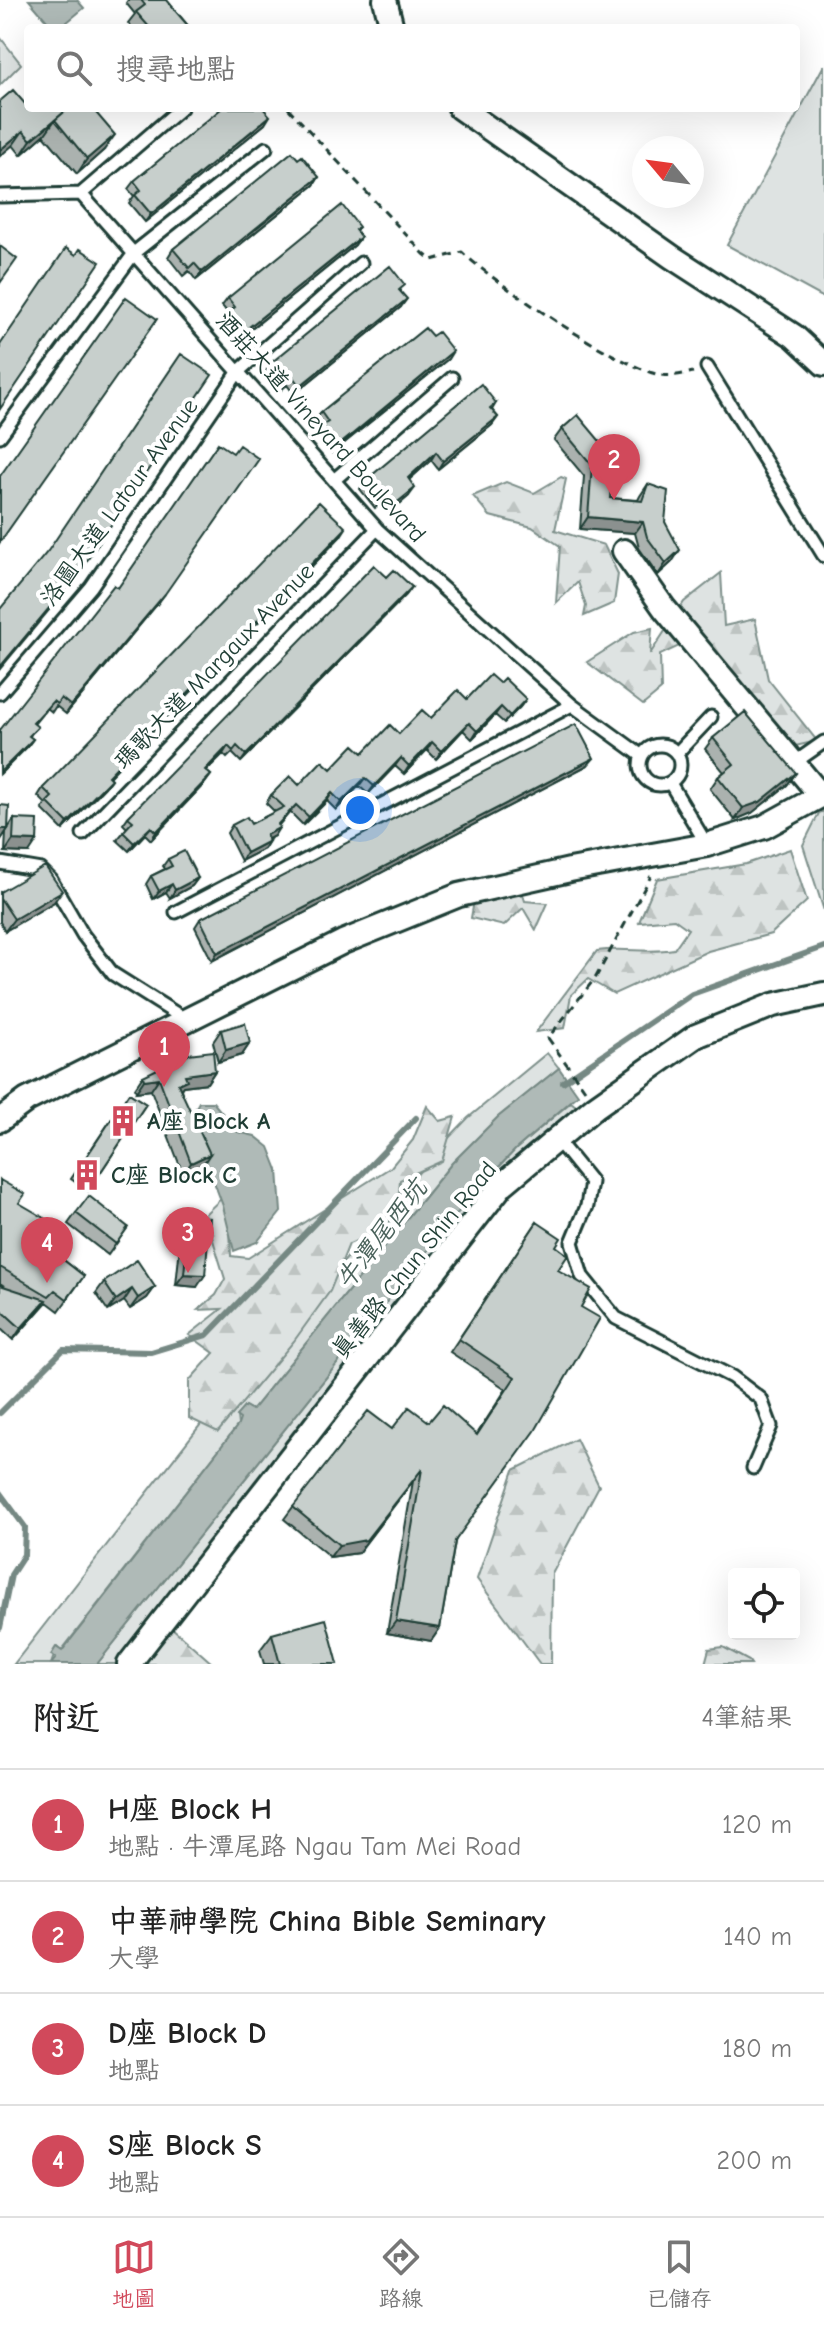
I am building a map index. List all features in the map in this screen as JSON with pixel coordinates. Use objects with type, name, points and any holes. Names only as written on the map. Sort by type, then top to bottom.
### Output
[{"type":"street","points":[[385,0],[391,24]]},
{"type":"street","points":[[466,112],[672,257],[794,336],[824,364]]},
{"type":"street","points":[[0,1120],[27,1100],[343,942],[459,895],[707,845],[764,827],[823,795],[664,608],[624,551]]},
{"type":"street","name":"真善路 Chun Shin Road","points":[[129,1664],[502,1185],[596,1106],[696,1036],[773,1005],[824,994]]},
{"type":"lane","points":[[0,196],[81,194],[176,112]]},
{"type":"lane","points":[[0,436],[135,252],[266,148]]},
{"type":"lane","name":"酒莊大道 Vineyard Boulevard","points":[[81,194],[377,529],[572,705],[642,756]]},
{"type":"lane","name":"洛圖大道 Latour Avenue","points":[[0,693],[91,587],[239,371],[361,263]]},
{"type":"lane","points":[[708,368],[824,556]]},
{"type":"lane","points":[[334,480],[452,378]]},
{"type":"lane","name":"瑪歌大道 Margaux Avenue","points":[[83,834],[377,529]]},
{"type":"lane","points":[[176,912],[572,705]]},
{"type":"lane","points":[[677,753],[658,745],[642,756],[640,769],[646,780],[657,786],[670,783],[679,773],[677,753],[711,717]]},
{"type":"lane","points":[[794,763],[824,742]]},
{"type":"lane","points":[[670,783],[707,845]]},
{"type":"lane","points":[[0,863],[41,870],[51,880],[83,935],[113,974],[186,1020]]},
{"type":"lane","points":[[557,1140],[591,1182],[587,1206],[572,1242],[582,1276],[616,1318],[732,1377],[761,1399],[771,1426],[753,1468]]},
{"type":"path","points":[[292,112],[432,260],[462,252],[491,276],[630,364],[671,377],[708,368]]},
{"type":"path","points":[[596,1106],[548,1038],[596,977],[642,897],[655,868],[654,854]]},
{"type":"green space","points":[[0,37],[21,64],[0,85]]},
{"type":"green space","points":[[824,65],[824,298],[727,245]]},
{"type":"green space","points":[[561,477],[566,479],[555,530],[604,545],[618,574],[614,603],[584,616],[586,606],[578,582],[556,603],[560,546],[532,527],[490,516],[473,496],[506,482],[534,493]]},
{"type":"green space","points":[[721,573],[724,626],[755,619],[768,679],[817,741],[774,751],[735,676],[679,646],[660,655],[661,690],[643,705],[587,662],[634,632],[652,628],[650,654],[684,602]]},
{"type":"green space","points":[[824,811],[824,911],[803,845],[819,813]]},
{"type":"green space","points":[[790,849],[807,901],[771,934],[708,951],[614,994],[588,979],[571,995],[565,1028],[536,1032],[597,951],[674,949],[688,929],[674,919],[639,922],[657,879],[746,864]]},
{"type":"green space","points":[[521,888],[525,901],[548,903],[536,930],[523,908],[504,926],[471,918],[474,901]]},
{"type":"green space","points":[[547,1053],[559,1068],[498,1117],[452,1163],[252,1410],[245,1406],[237,1416],[238,1425],[61,1651],[57,1647],[51,1664],[14,1664],[324,1266],[336,1271],[468,1118]]},
{"type":"green space","points":[[571,1102],[582,1111],[548,1139],[117,1664],[97,1664],[472,1195],[516,1149]]},
{"type":"green space","points":[[427,1106],[440,1121],[455,1117],[442,1161],[400,1180],[397,1207],[388,1223],[373,1234],[349,1244],[330,1291],[294,1341],[218,1432],[189,1418],[189,1381],[214,1353],[189,1335],[222,1309],[198,1310],[216,1295],[225,1279],[205,1214],[229,1191],[231,1256],[248,1258],[391,1167],[413,1140]]},
{"type":"green space","points":[[576,1439],[599,1486],[552,1574],[551,1664],[540,1664],[477,1579],[514,1470]]},
{"type":"green space","points":[[171,1627],[213,1664],[144,1664]]},
{"type":"green space","points":[[723,1647],[751,1664],[705,1664],[709,1649]]},
{"type":"shaded area","points":[[29,0],[77,0],[84,8],[65,24],[50,24]]},
{"type":"shaded area","points":[[559,1068],[578,1095],[516,1149],[472,1195],[97,1664],[51,1664],[56,1658],[51,1655],[56,1647],[62,1651],[238,1425],[240,1419],[236,1416],[245,1406],[252,1410],[452,1163],[498,1117]]},
{"type":"shaded area","points":[[199,1102],[213,1102],[238,1132],[255,1136],[269,1147],[278,1170],[281,1212],[257,1242],[234,1251],[223,1206],[190,1118]]},
{"type":"building","points":[[141,0],[166,0],[187,24],[146,24],[136,12],[145,5]]},
{"type":"building","points":[[13,90],[24,103],[24,112],[64,112],[31,140],[23,131],[0,150],[0,101]]},
{"type":"building","points":[[64,112],[95,112],[115,135],[87,159],[55,120]]},
{"type":"building","points":[[217,112],[266,112],[270,116],[151,214],[135,195],[141,190],[134,181]]},
{"type":"building","points":[[292,152],[298,159],[302,156],[319,177],[202,272],[194,263],[189,268],[173,249]]},
{"type":"building","points":[[342,205],[359,227],[355,230],[361,237],[244,331],[229,312],[235,307],[228,298]]},
{"type":"building","points":[[0,246],[17,259],[0,283]]},
{"type":"building","points":[[66,248],[76,255],[80,249],[100,262],[0,409],[0,345]]},
{"type":"building","points":[[390,266],[405,285],[399,290],[407,299],[300,386],[293,377],[286,382],[271,363]]},
{"type":"building","points":[[126,297],[157,319],[0,542],[0,476]]},
{"type":"building","points":[[425,328],[432,336],[438,332],[453,351],[338,446],[322,426],[328,422],[321,412]]},
{"type":"building","points":[[181,354],[212,375],[80,571],[0,667],[0,609],[48,551]]},
{"type":"building","points":[[481,384],[496,403],[490,408],[498,417],[443,461],[436,452],[408,478],[415,488],[394,505],[387,496],[380,500],[365,481]]},
{"type":"building","points":[[578,415],[614,458],[610,498],[642,501],[648,484],[668,491],[665,522],[680,550],[666,563],[647,537],[643,522],[588,517],[592,465],[562,429]]},
{"type":"building","points":[[218,443],[233,453],[239,445],[259,459],[165,594],[71,706],[61,698],[57,704],[53,701],[33,723],[38,727],[29,736],[33,739],[0,772],[0,730],[114,585],[118,588]]},
{"type":"building","points":[[319,502],[346,528],[108,776],[111,779],[68,823],[47,802],[52,797],[43,788]]},
{"type":"building","points":[[374,565],[387,577],[394,570],[412,587],[246,755],[237,746],[233,751],[228,746],[205,770],[211,775],[156,832],[151,827],[134,843],[123,832],[133,821],[128,817]]},
{"type":"building","points":[[490,675],[499,683],[504,678],[526,699],[510,716],[501,707],[477,731],[469,723],[441,751],[432,742],[409,766],[401,758],[374,786],[365,778],[341,802],[332,793],[309,817],[296,805],[278,824],[279,828],[266,835],[269,841],[246,853],[232,825],[247,817],[251,824],[284,807],[271,795],[290,776],[299,785],[322,761],[331,769],[354,745],[363,753],[390,725],[399,734],[422,710],[431,718],[458,690],[467,699]]},
{"type":"building","points":[[745,712],[796,773],[760,802],[743,808],[718,777],[734,764],[713,738]]},
{"type":"building","points":[[576,724],[594,758],[217,953],[200,919]]},
{"type":"building","points":[[0,805],[9,806],[8,829],[0,829]]},
{"type":"building","points":[[14,819],[38,820],[37,841],[13,840]]},
{"type":"building","points":[[184,851],[198,878],[175,890],[172,884],[159,891],[151,876],[172,866],[168,859]]},
{"type":"building","points":[[45,866],[62,891],[14,919],[0,898],[0,892]]},
{"type":"building","points":[[245,1023],[250,1043],[226,1050],[221,1030]]},
{"type":"building","points":[[213,1051],[215,1071],[185,1075],[187,1080],[178,1084],[210,1154],[191,1163],[159,1078],[144,1080],[143,1076],[188,1054]]},
{"type":"building","points":[[129,1093],[146,1104],[96,1179],[79,1168]]},
{"type":"building","points":[[0,1180],[25,1194],[19,1203],[55,1224],[43,1244],[84,1276],[67,1299],[55,1290],[49,1296],[0,1267]]},
{"type":"building","points":[[89,1196],[128,1227],[116,1244],[76,1213]]},
{"type":"building","points":[[190,1216],[210,1218],[205,1275],[184,1274]]},
{"type":"building","points":[[537,1222],[561,1238],[556,1246],[568,1255],[558,1270],[591,1289],[581,1307],[600,1318],[535,1431],[455,1541],[440,1628],[396,1621],[422,1469],[366,1540],[339,1545],[293,1507],[368,1411],[392,1429],[409,1407],[429,1422],[443,1405],[477,1435],[515,1377],[459,1339]]},
{"type":"building","points":[[137,1260],[155,1287],[138,1298],[132,1289],[116,1300],[104,1282]]},
{"type":"building","points":[[0,1285],[46,1300],[21,1328],[0,1309]]},
{"type":"building","points":[[326,1619],[338,1664],[280,1664],[272,1634]]},
{"type":"waterway","name":"牛潭尾西坑","points":[[563,1082],[692,994],[824,947]]},
{"type":"waterway","points":[[0,1413],[63,1350],[151,1352],[207,1335],[416,1118]]},
{"type":"waterway","points":[[0,1493],[25,1527],[24,1555],[11,1575],[0,1628]]},
{"type":"place","name":"中華神學院 China Bible Seminary","points":[[614,500]]},
{"type":"place","name":"H座 Block H","points":[[164,1087]]},
{"type":"place","name":"A座 Block A","points":[[123,1121]]},
{"type":"place","name":"C座 Block C","points":[[87,1175]]},
{"type":"place","name":"D座 Block D","points":[[188,1273]]},
{"type":"place","name":"S座 Block S","points":[[47,1283]]}]
